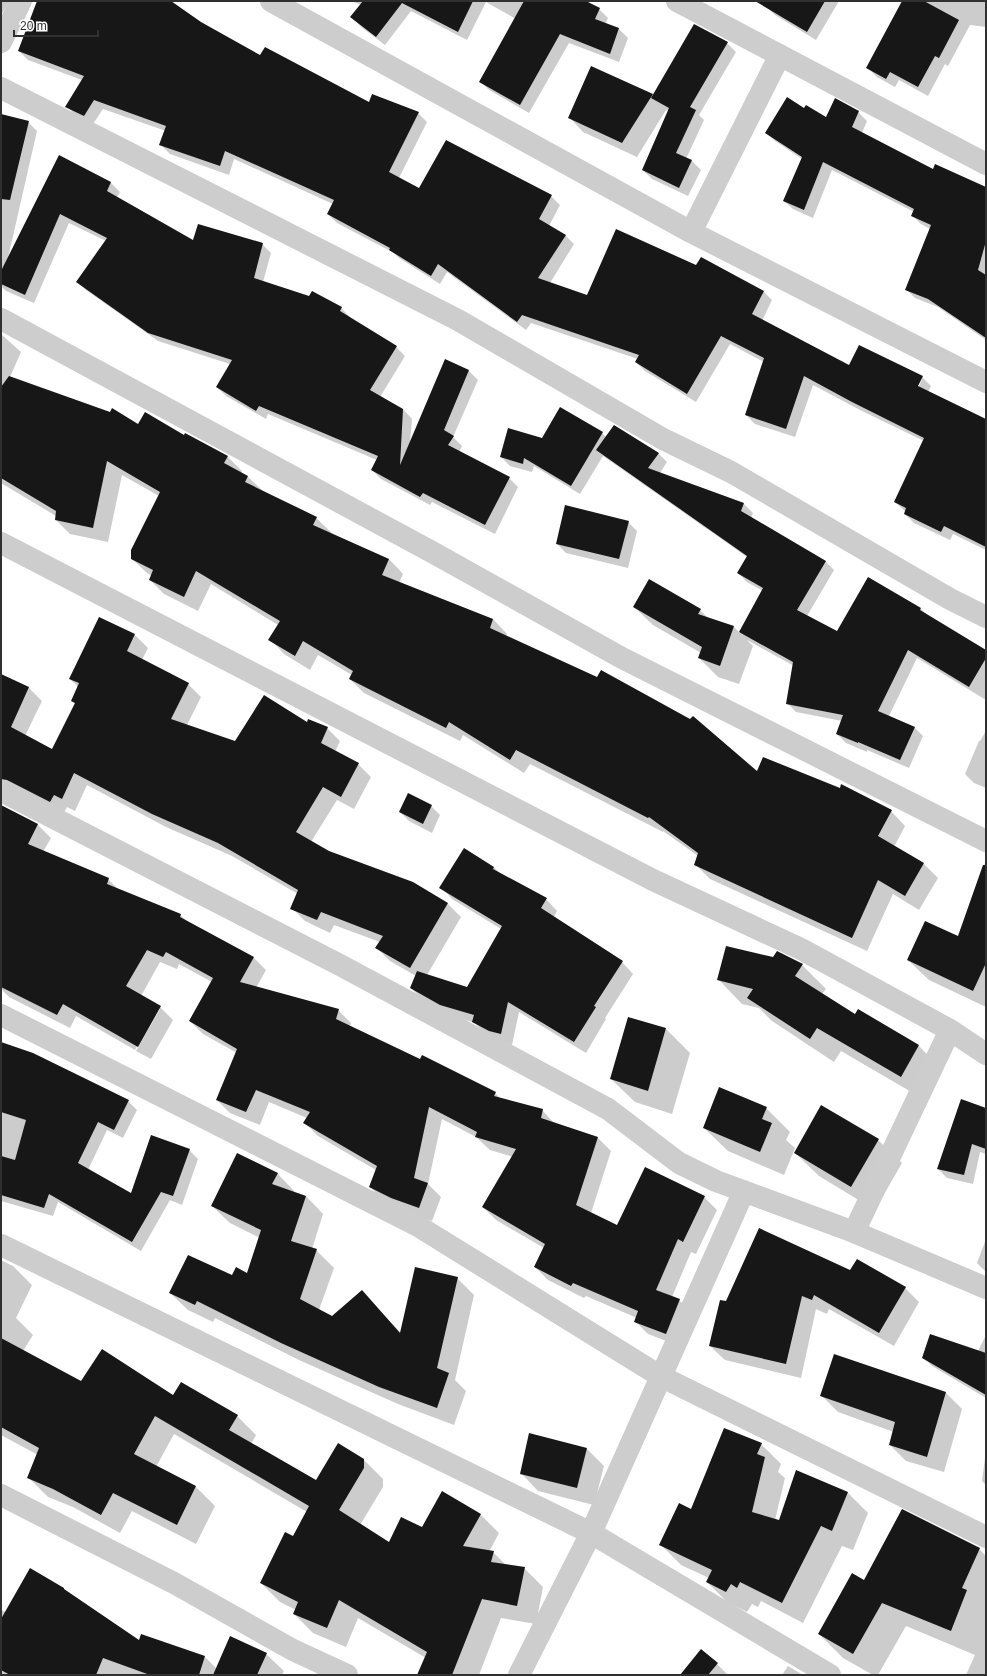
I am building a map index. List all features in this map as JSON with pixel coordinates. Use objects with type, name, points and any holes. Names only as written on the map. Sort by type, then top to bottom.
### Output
[{"type":"street","points":[[1,42],[21,1]]},
{"type":"street","points":[[271,1],[691,232],[986,382]]},
{"type":"street","points":[[677,1],[986,164]]},
{"type":"street","points":[[691,232],[780,55]]},
{"type":"street","points":[[1,88],[458,320],[663,439],[731,472],[950,599],[986,617]]},
{"type":"street","points":[[1,319],[425,549],[622,658],[986,841]]},
{"type":"street","points":[[1,543],[653,880],[801,949],[950,1030],[986,1054]]},
{"type":"street","points":[[1,791],[340,965],[608,1109],[679,1163],[716,1181],[854,1232],[986,1288]]},
{"type":"street","points":[[1,1015],[418,1226],[660,1376],[986,1537]]},
{"type":"street","points":[[854,1232],[950,1030]]},
{"type":"street","points":[[519,1675],[591,1533],[744,1191]]},
{"type":"street","points":[[1,1245],[591,1533],[830,1675]]},
{"type":"street","points":[[1,1495],[174,1583],[293,1650],[347,1675]]},
{"type":"building","points":[[37,1],[171,1],[201,22],[260,55],[265,47],[369,102],[372,94],[419,112],[389,172],[419,188],[446,140],[552,195],[539,219],[566,235],[538,278],[587,295],[616,229],[696,265],[701,257],[764,291],[752,314],[849,365],[859,345],[923,376],[918,386],[986,419],[986,547],[944,526],[941,532],[904,514],[906,508],[894,502],[924,438],[804,376],[786,429],[745,415],[764,358],[721,336],[687,394],[635,362],[639,355],[522,315],[517,322],[438,264],[431,276],[389,250],[390,248],[327,214],[334,200],[225,151],[220,166],[159,145],[166,126],[94,100],[84,116],[65,107],[84,76],[18,51]]},
{"type":"building","points":[[363,1],[473,1],[458,32],[402,3],[376,37],[350,17]]},
{"type":"building","points":[[524,1],[586,1],[600,8],[595,19],[619,28],[610,54],[560,34],[520,105],[479,82]]},
{"type":"building","points":[[755,1],[825,1],[807,32]]},
{"type":"building","points":[[902,1],[924,1],[959,20],[939,58],[935,56],[918,87],[890,72],[886,79],[866,68]]},
{"type":"building","points":[[694,24],[728,42],[690,107],[696,110],[676,153],[692,160],[679,188],[642,170],[669,108],[651,98]]},
{"type":"building","points":[[591,66],[653,94],[622,143],[568,118]]},
{"type":"building","points":[[787,97],[804,108],[806,105],[826,117],[835,98],[859,111],[852,127],[933,169],[935,164],[986,187],[986,241],[978,270],[986,275],[986,338],[928,299],[905,290],[931,225],[911,216],[914,209],[823,162],[804,210],[783,201],[802,157],[765,133]]},
{"type":"building","points":[[1,114],[29,121],[10,200],[1,199]]},
{"type":"building","points":[[59,155],[111,182],[107,191],[193,240],[198,224],[263,243],[254,278],[309,296],[312,291],[342,307],[340,311],[397,346],[370,390],[403,409],[400,465],[445,359],[469,370],[444,430],[454,436],[448,445],[510,477],[485,525],[423,493],[420,497],[371,470],[378,456],[259,406],[256,411],[216,387],[232,360],[148,333],[76,282],[107,238],[60,214],[25,295],[1,284],[1,271]]},
{"type":"building","points":[[9,376],[110,412],[112,408],[138,424],[145,412],[184,435],[185,433],[228,456],[224,463],[248,476],[245,482],[317,517],[313,525],[389,559],[382,575],[493,619],[490,628],[597,677],[601,670],[690,719],[693,716],[757,771],[763,757],[840,788],[841,784],[892,810],[878,836],[924,863],[905,896],[878,880],[852,938],[694,865],[698,853],[649,817],[648,818],[516,750],[510,760],[449,722],[446,728],[349,679],[353,671],[303,641],[295,656],[268,640],[280,621],[196,571],[184,597],[149,580],[153,570],[131,559],[131,550],[160,492],[107,461],[93,528],[55,520],[56,511],[1,478],[1,387]]},
{"type":"building","points":[[560,407],[603,432],[571,486],[524,458],[523,464],[500,457],[508,428],[542,438]]},
{"type":"building","points":[[614,425],[659,453],[648,468],[744,503],[741,511],[826,561],[797,610],[837,631],[868,577],[921,608],[920,610],[986,650],[986,658],[969,687],[908,650],[878,711],[915,727],[900,760],[836,734],[843,715],[786,704],[793,662],[739,632],[763,588],[737,573],[747,556],[596,450]]},
{"type":"building","points":[[565,505],[629,521],[619,559],[556,544]]},
{"type":"building","points":[[649,579],[701,609],[698,614],[734,626],[720,666],[698,658],[702,647],[633,607]]},
{"type":"building","points":[[99,617],[135,634],[127,651],[189,683],[171,719],[235,741],[264,695],[307,722],[308,719],[328,727],[321,743],[359,763],[341,797],[323,787],[296,832],[329,851],[413,882],[448,903],[410,968],[375,948],[383,936],[321,912],[317,920],[290,909],[298,890],[218,843],[152,814],[74,773],[62,799],[54,795],[50,802],[7,780],[1,779],[1,674],[29,687],[11,727],[52,749],[75,703],[71,701],[79,683],[69,679]]},
{"type":"building","points":[[408,793],[432,805],[423,824],[399,812]]},
{"type":"building","points":[[1,805],[38,824],[28,844],[109,878],[107,884],[181,914],[180,917],[254,957],[240,982],[339,1009],[336,1019],[420,1059],[422,1055],[496,1092],[494,1096],[543,1109],[541,1118],[598,1137],[576,1205],[617,1225],[645,1167],[705,1196],[683,1242],[678,1239],[656,1290],[680,1299],[666,1334],[634,1322],[638,1311],[573,1283],[571,1286],[534,1267],[545,1244],[482,1207],[516,1149],[475,1137],[477,1132],[429,1107],[414,1178],[428,1183],[419,1208],[391,1198],[369,1187],[377,1166],[303,1123],[310,1112],[256,1090],[246,1112],[216,1100],[237,1049],[189,1021],[213,978],[166,952],[163,957],[147,950],[126,986],[161,1006],[138,1047],[63,1004],[57,1015],[1,987]]},
{"type":"building","points":[[464,848],[494,867],[493,869],[547,898],[541,908],[623,961],[594,1006],[596,1007],[574,1042],[508,1002],[501,1034],[489,1031],[472,1022],[474,1015],[440,1005],[410,988],[417,971],[467,987],[502,926],[439,888]]},
{"type":"building","points":[[983,865],[986,865],[986,963],[973,991],[907,960],[925,921],[958,936]]},
{"type":"building","points":[[726,946],[773,957],[777,951],[803,964],[795,976],[855,1014],[858,1009],[919,1045],[901,1077],[817,1028],[810,1039],[747,998],[753,989],[717,980]]},
{"type":"building","points":[[628,1017],[666,1028],[648,1091],[610,1079]]},
{"type":"building","points":[[1,1042],[33,1053],[129,1100],[114,1130],[98,1122],[78,1163],[131,1193],[151,1135],[190,1149],[173,1196],[161,1192],[132,1242],[49,1194],[44,1208],[1,1195],[1,1156],[15,1160],[26,1120],[1,1112]]},
{"type":"building","points":[[719,1087],[767,1107],[762,1119],[772,1123],[760,1152],[703,1128]]},
{"type":"building","points":[[961,1099],[986,1108],[986,1149],[972,1144],[964,1175],[937,1169]]},
{"type":"building","points":[[821,1105],[879,1139],[851,1187],[794,1153]]},
{"type":"building","points":[[237,1153],[278,1173],[272,1184],[306,1196],[291,1241],[317,1249],[300,1299],[332,1316],[362,1290],[400,1333],[415,1267],[458,1277],[437,1368],[449,1373],[437,1408],[379,1387],[281,1343],[197,1301],[195,1305],[169,1293],[188,1255],[232,1275],[236,1267],[247,1273],[261,1230],[211,1206]]},
{"type":"building","points":[[759,1228],[850,1270],[857,1259],[906,1287],[879,1333],[814,1295],[812,1300],[802,1296],[786,1364],[709,1346],[720,1300],[726,1301]]},
{"type":"building","points":[[930,1334],[986,1353],[986,1395],[922,1358]]},
{"type":"building","points":[[1,1338],[81,1381],[102,1349],[173,1395],[181,1382],[238,1415],[229,1430],[316,1480],[338,1443],[364,1459],[364,1468],[339,1510],[389,1542],[401,1517],[422,1527],[442,1491],[481,1514],[463,1546],[494,1551],[491,1562],[525,1567],[517,1606],[482,1599],[452,1675],[417,1675],[427,1652],[339,1600],[327,1628],[293,1614],[298,1602],[260,1583],[285,1532],[293,1536],[309,1506],[155,1416],[134,1454],[196,1486],[177,1525],[113,1493],[101,1515],[53,1489],[27,1478],[39,1448],[1,1427]]},
{"type":"building","points":[[834,1354],[946,1392],[927,1457],[889,1445],[895,1422],[820,1396]]},
{"type":"building","points":[[724,1428],[762,1443],[757,1454],[765,1457],[752,1512],[779,1520],[796,1470],[848,1492],[832,1531],[821,1526],[782,1603],[740,1582],[737,1588],[731,1584],[726,1592],[706,1582],[712,1570],[659,1545],[679,1503],[691,1509]]},
{"type":"building","points":[[529,1433],[587,1448],[577,1488],[520,1474]]},
{"type":"building","points":[[902,1509],[980,1548],[962,1588],[967,1590],[951,1631],[882,1603],[853,1654],[818,1634],[852,1573],[864,1580]]},
{"type":"building","points":[[30,1568],[64,1588],[139,1640],[141,1634],[205,1656],[199,1675],[150,1675],[103,1658],[96,1675],[10,1675],[1,1670],[1,1619]]},
{"type":"building","points":[[230,1636],[267,1653],[257,1675],[213,1675]]},
{"type":"building","points":[[701,1649],[718,1663],[708,1675],[680,1675]]}]
